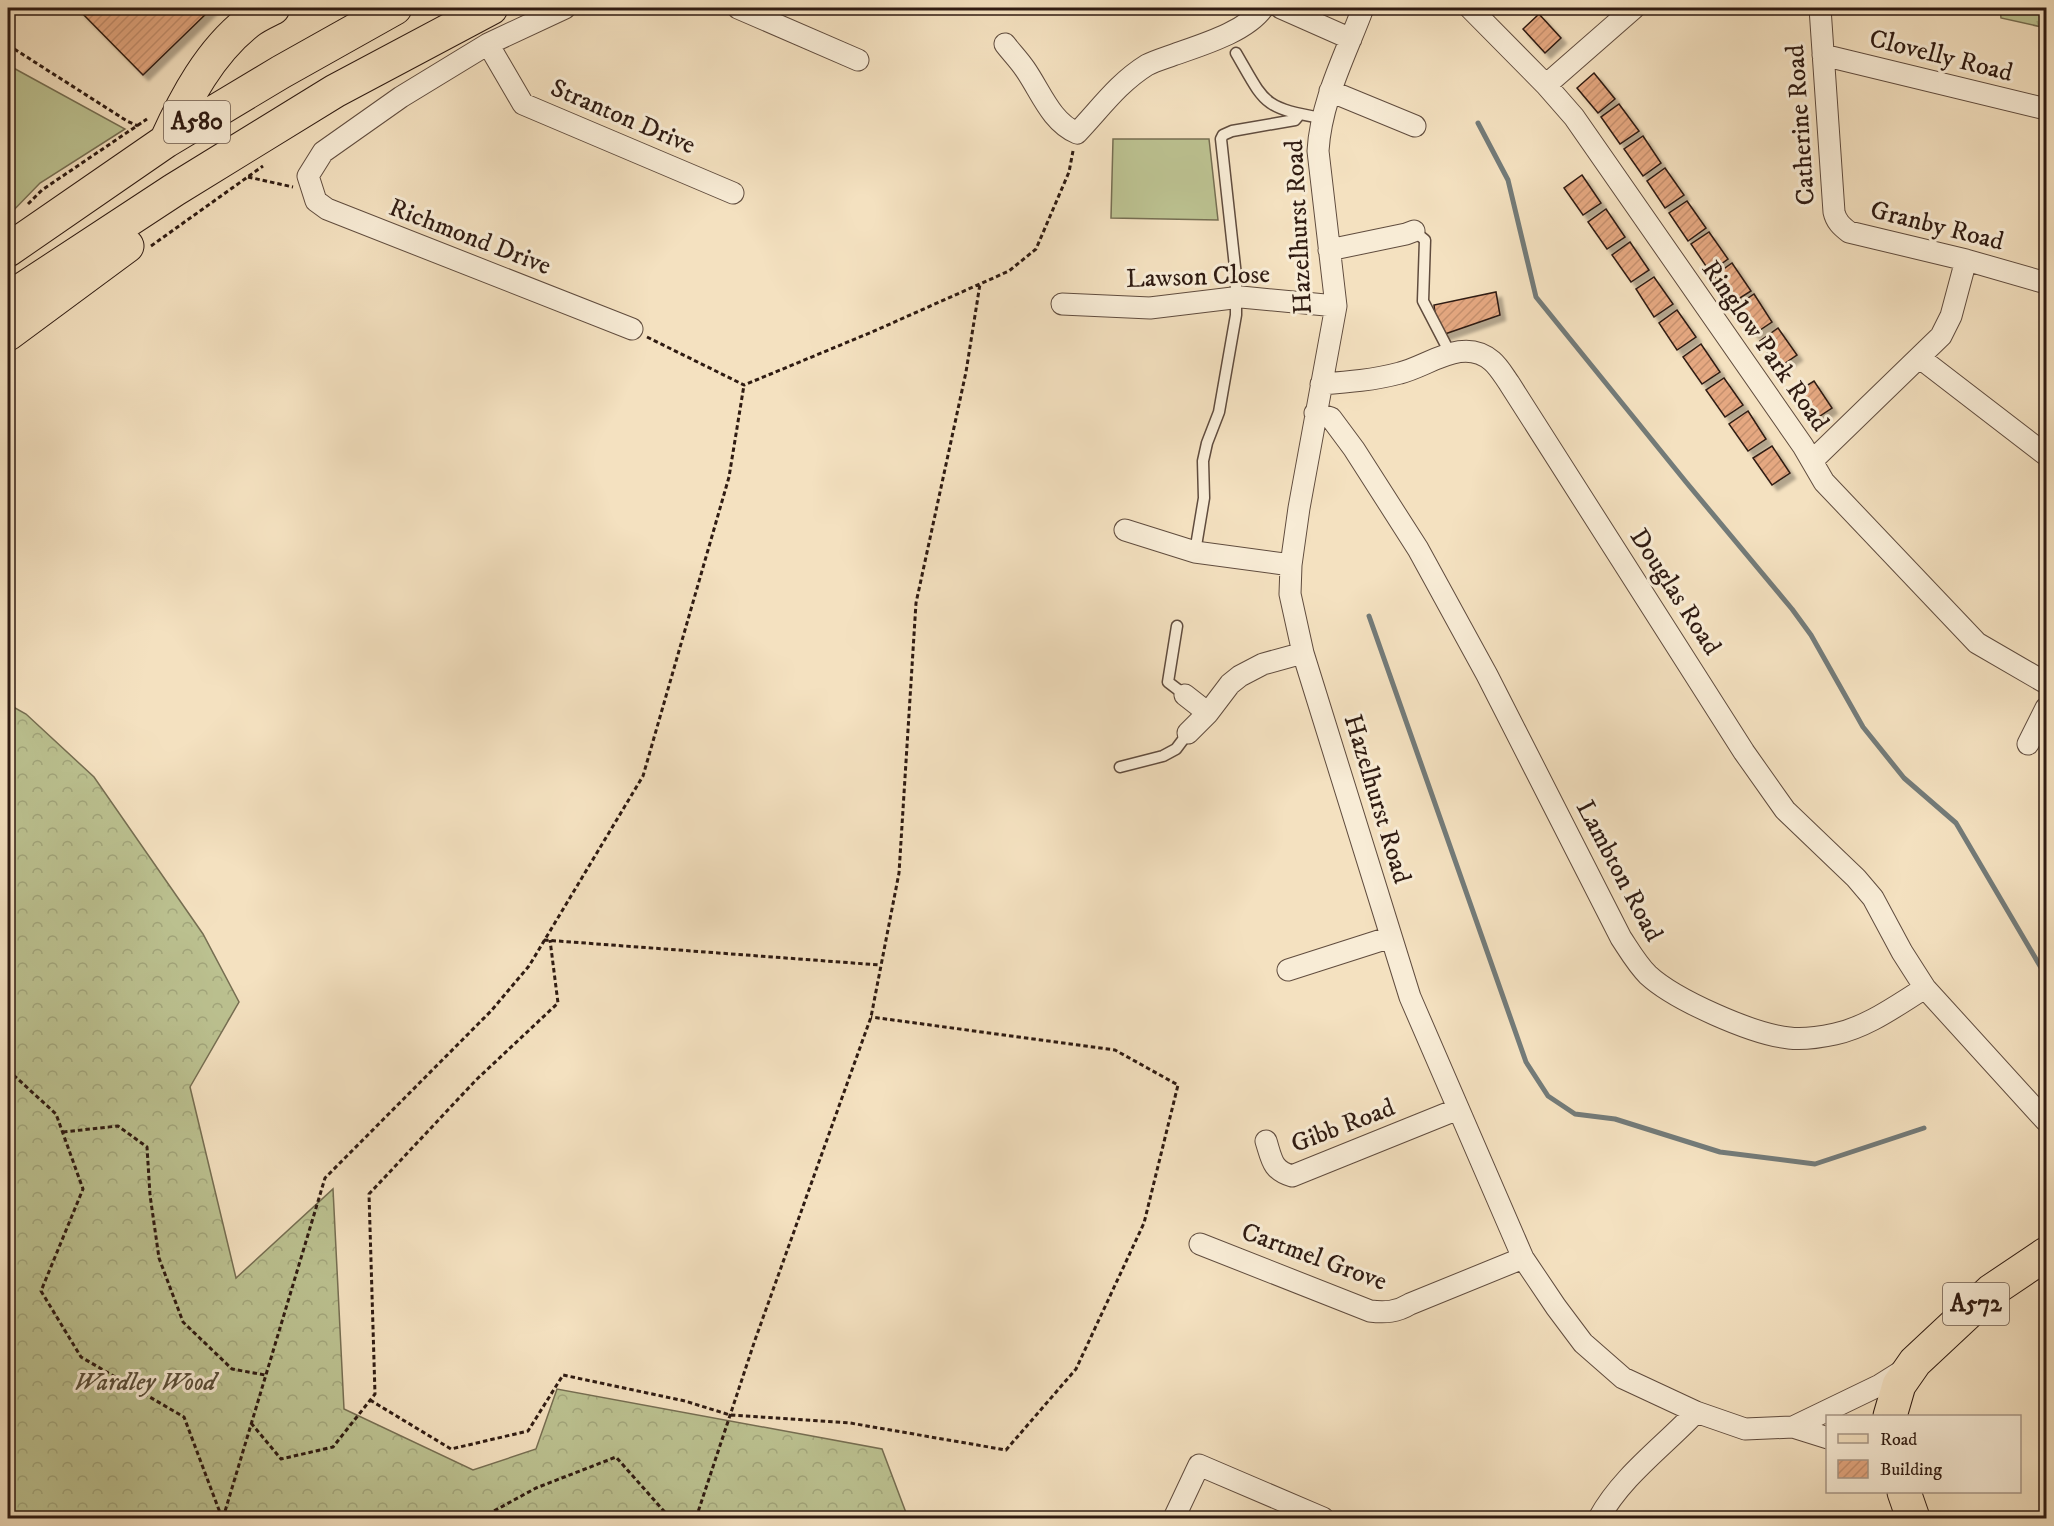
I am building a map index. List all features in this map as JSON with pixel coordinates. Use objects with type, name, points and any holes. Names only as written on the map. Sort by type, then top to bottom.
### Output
[{"type":"main road","points":[[152,133],[184,102],[207,66],[230,38],[250,20],[273,8]]},
{"type":"main road","name":"A580","points":[[8,250],[152,133],[281,72],[395,8]]},
{"type":"main road","name":"A580","points":[[8,299],[174,190],[336,91],[491,8]]},
{"type":"main road","name":"A580","points":[[8,334],[336,91]]},
{"type":"main road","name":"A572","points":[[1890,1415],[1899,1384],[1916,1362],[1991,1291],[2046,1254]]},
{"type":"main road","points":[[1905,1493],[1913,1518]]},
{"type":"street","points":[[311,184],[323,152],[401,97],[488,44],[565,8]]},
{"type":"street","points":[[738,8],[858,60]]},
{"type":"street","points":[[1005,44],[1033,67],[1058,121],[1077,133],[1110,95],[1149,64],[1211,41],[1257,16],[1263,8]]},
{"type":"street","points":[[1281,8],[1351,39]]},
{"type":"street","name":"Hazelhurst Road","points":[[1363,8],[1330,91],[1322,118],[1318,151],[1336,306],[1315,412],[1291,565],[1290,594],[1304,653],[1410,997],[1496,1191],[1523,1258],[1583,1343],[1623,1378],[1696,1412],[1745,1429],[1793,1427],[1826,1438]]},
{"type":"street","name":"Ringlow Park Road","points":[[1470,8],[1574,117],[1812,461],[1824,482],[1977,643],[2046,683]]},
{"type":"street","points":[[1545,85],[1634,8]]},
{"type":"street","name":"Catherine Road","points":[[1820,8],[1834,212],[1840,224],[1849,232]]},
{"type":"street","name":"Stranton Drive","points":[[488,44],[523,104],[733,193]]},
{"type":"street","name":"Clovelly Road","points":[[1823,55],[2046,109]]},
{"type":"street","points":[[1330,91],[1414,126]]},
{"type":"street","name":"Richmond Drive","points":[[311,184],[316,201],[327,209],[632,329]]},
{"type":"street","points":[[1329,250],[1414,231]]},
{"type":"street","name":"Granby Road","points":[[1849,232],[1966,260],[2046,283]]},
{"type":"street","points":[[1812,461],[1941,336],[1947,326],[1966,260]]},
{"type":"street","name":"Lawson Close","points":[[1062,303],[1150,308],[1236,298],[1336,306]]},
{"type":"street","name":"Douglas Road","points":[[1321,384],[1360,381],[1402,373],[1450,353],[1471,352],[1482,355],[1492,362],[1500,371],[1744,752],[1785,810],[1856,878],[1873,898],[1902,952],[1925,988]]},
{"type":"street","points":[[1920,358],[2046,455]]},
{"type":"street","name":"Lambton Road","points":[[1315,412],[1332,418],[1418,549],[1486,675],[1621,938],[1647,974],[1667,989],[1710,1012],[1763,1032],[1789,1038],[1813,1038],[1836,1034],[1869,1022],[1925,988]]},
{"type":"street","points":[[1125,530],[1196,552],[1291,565]]},
{"type":"street","points":[[1188,733],[1230,684],[1240,676],[1263,664],[1304,653]]},
{"type":"street","points":[[1185,695],[1208,712]]},
{"type":"street","points":[[2028,744],[2046,708]]},
{"type":"street","points":[[1288,970],[1392,937]]},
{"type":"street","points":[[1925,988],[2046,1121]]},
{"type":"street","name":"Gibb Road","points":[[1266,1141],[1275,1167],[1282,1173],[1292,1176],[1458,1109]]},
{"type":"street","name":"Cartmel Grove","points":[[1211,1254],[1370,1311],[1380,1312],[1401,1310],[1410,1304],[1523,1258]]},
{"type":"street","name":"Hazelhurst Road","points":[[1793,1427],[1880,1385],[1916,1362]]},
{"type":"street","points":[[1599,1518],[1617,1491],[1638,1468],[1696,1412]]},
{"type":"street","points":[[1174,1518],[1198,1465],[1323,1518]]},
{"type":"lane","points":[[1236,52],[1262,98],[1273,106],[1322,118]]},
{"type":"lane","points":[[1196,552],[1204,498],[1203,461],[1219,412],[1236,315],[1236,276],[1221,139],[1223,135],[1232,130],[1295,120],[1300,114]]},
{"type":"lane","points":[[1414,231],[1425,240],[1423,301],[1450,353]]},
{"type":"lane","points":[[1176,626],[1168,682],[1185,695]]},
{"type":"lane","points":[[1120,767],[1163,756],[1176,749],[1188,733]]},
{"type":"path","points":[[8,45],[128,121],[152,133]]},
{"type":"path","points":[[27,206],[42,190],[152,133]]},
{"type":"path","points":[[632,329],[744,385],[872,332],[1009,271],[1036,249],[1069,172],[1077,133]]},
{"type":"path","points":[[248,177],[311,184]]},
{"type":"path","points":[[696,1518],[755,1340],[871,1017],[899,873],[916,603],[966,372],[980,284]]},
{"type":"path","points":[[222,1518],[325,1178],[491,1011],[529,966],[643,776],[729,477],[744,385]]},
{"type":"path","points":[[544,940],[881,964]]},
{"type":"path","points":[[251,1423],[281,1459],[333,1447],[375,1394],[369,1194],[476,1080],[558,1003],[550,940]]},
{"type":"path","points":[[370,1400],[451,1449],[528,1431],[563,1375],[685,1401],[730,1415],[850,1424],[1006,1450],[1076,1369],[1144,1223],[1178,1085],[1115,1050],[871,1017]]},
{"type":"path","points":[[8,1070],[56,1114],[83,1189],[41,1291],[81,1357],[184,1417],[222,1518]]},
{"type":"path","points":[[63,1132],[118,1126],[147,1147],[150,1196],[159,1258],[183,1322],[232,1370],[266,1376]]},
{"type":"path","points":[[482,1518],[536,1488],[616,1458],[670,1518]]},
{"type":"green space","points":[[2000,8],[2046,8],[2046,28],[2001,18]]},
{"type":"green space","points":[[8,65],[125,129],[40,183],[8,216]]},
{"type":"green space","points":[[1113,139],[1209,139],[1218,220],[1111,218]]},
{"type":"green space","name":"Wardley Wood","points":[[8,704],[26,714],[94,777],[203,934],[239,1002],[190,1087],[236,1278],[333,1189],[344,1409],[473,1470],[536,1449],[557,1389],[882,1449],[908,1518],[8,1518]]},
{"type":"building","points":[[77,8],[212,8],[143,75]]},
{"type":"building","points":[[1539,14],[1561,38],[1545,53],[1523,29]]},
{"type":"building","points":[[1594,73],[1615,99],[1598,113],[1577,88]]},
{"type":"building","points":[[1619,104],[1639,131],[1620,144],[1601,117]]},
{"type":"building","points":[[1643,136],[1661,163],[1643,176],[1624,149]]},
{"type":"building","points":[[1665,168],[1684,195],[1665,208],[1647,181]]},
{"type":"building","points":[[1582,175],[1601,203],[1583,215],[1564,188]]},
{"type":"building","points":[[1687,201],[1706,228],[1688,241],[1669,213]]},
{"type":"building","points":[[1606,209],[1625,237],[1607,249],[1588,222]]},
{"type":"building","points":[[1709,232],[1728,259],[1710,272],[1691,244]]},
{"type":"building","points":[[1630,242],[1649,270],[1631,282],[1612,255]]},
{"type":"building","points":[[1732,263],[1751,291],[1732,303],[1714,276]]},
{"type":"building","points":[[1654,277],[1673,304],[1654,317],[1636,289]]},
{"type":"building","points":[[1496,292],[1500,315],[1442,335],[1436,321],[1434,305]]},
{"type":"building","points":[[1754,294],[1772,322],[1754,334],[1735,307]]},
{"type":"building","points":[[1677,310],[1696,337],[1677,350],[1659,323]]},
{"type":"building","points":[[1778,328],[1797,355],[1778,368],[1760,341]]},
{"type":"building","points":[[1701,344],[1720,372],[1702,384],[1683,357]]},
{"type":"building","points":[[1724,378],[1743,405],[1725,417],[1706,390]]},
{"type":"building","points":[[1814,381],[1832,408],[1814,420],[1795,393]]},
{"type":"building","points":[[1748,411],[1766,439],[1748,451],[1729,424]]},
{"type":"building","points":[[1772,446],[1790,473],[1772,485],[1753,458]]},
{"type":"waterway","points":[[1478,123],[1508,180],[1536,297],[1792,609],[1811,635],[1863,727],[1904,778],[1956,823],[2046,976]]},
{"type":"waterway","points":[[1369,616],[1526,1062],[1548,1096],[1575,1114],[1615,1119],[1720,1152],[1815,1164],[1924,1128]]}]
